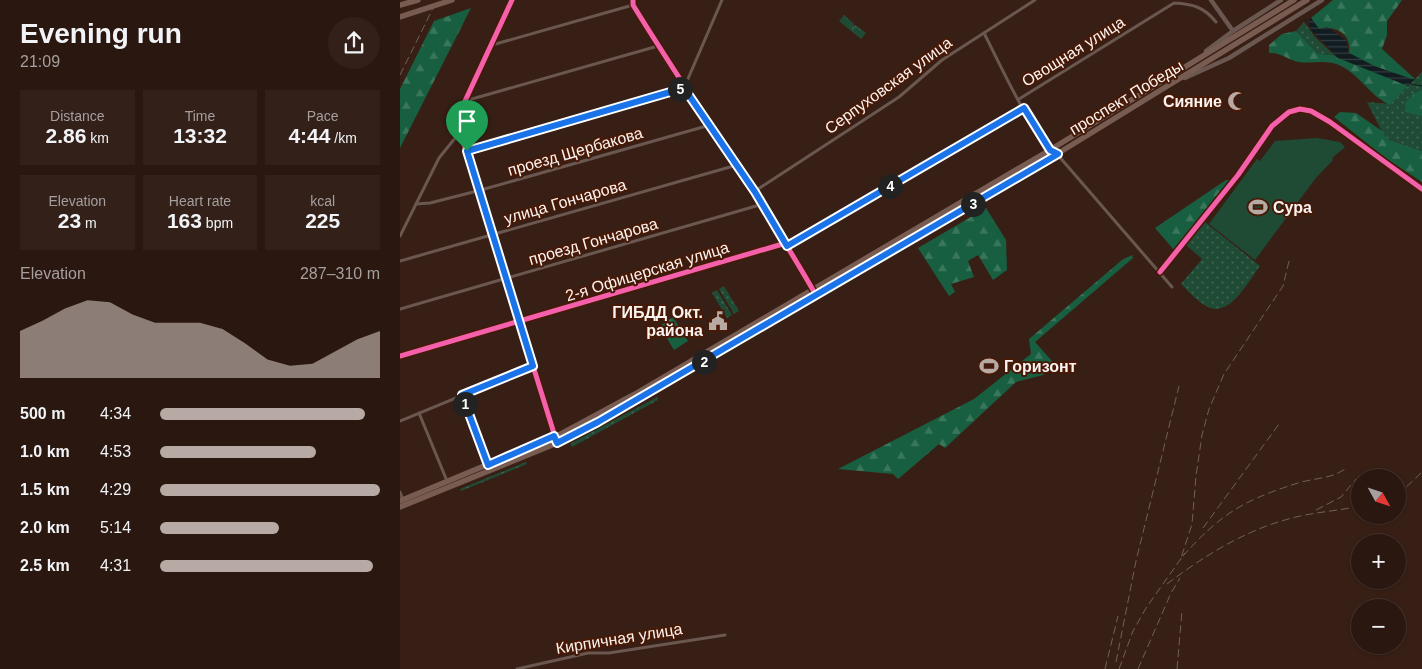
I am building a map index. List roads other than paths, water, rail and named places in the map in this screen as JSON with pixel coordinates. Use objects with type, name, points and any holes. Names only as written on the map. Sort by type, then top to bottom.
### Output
[{"type":"main road","points":[[400,5],[418,0]]},
{"type":"main road","points":[[400,17],[452,0]]},
{"type":"main road","name":"проспект Победы","points":[[1280,13],[1294,0]]},
{"type":"main road","name":"проспект Победы","points":[[400,507],[556,440],[639,400],[1058,154],[1280,13],[1307,0]]},
{"type":"main road","name":"проспект Победы","points":[[401,500],[556,440],[1050,150],[1179,77]]},
{"type":"street","points":[[512,0],[465,101],[459,117],[460,132],[556,440]]},
{"type":"street","points":[[633,0],[633,5],[684,88],[763,204],[813,290]]},
{"type":"street","points":[[684,88],[722,0]]},
{"type":"street","name":"Серпуховская улица","points":[[755,192],[899,97],[942,60],[1035,0]]},
{"type":"street","points":[[1211,0],[1233,31]]},
{"type":"street","points":[[1179,77],[1233,31],[1281,0],[1291,20]]},
{"type":"street","points":[[1307,0],[1311,7]]},
{"type":"street","points":[[1179,77],[1229,58],[1322,0]]},
{"type":"street","name":"Овощная улица","points":[[1020,99],[1174,3],[1194,4],[1209,12],[1216,22]]},
{"type":"street","points":[[491,46],[633,5]]},
{"type":"street","points":[[984,33],[1024,108],[1050,150],[1058,154],[1172,287]]},
{"type":"street","points":[[465,101],[658,46]]},
{"type":"street","points":[[467,151],[684,88]]},
{"type":"street","name":"Овощная улица","points":[[787,244],[1024,108]]},
{"type":"street","points":[[1160,272],[1238,175],[1272,126],[1289,112],[1300,109],[1311,111],[1422,190]]},
{"type":"street","name":"проезд Щербакова","points":[[416,204],[430,204],[479,191],[710,125]]},
{"type":"street","points":[[400,236],[439,158],[460,132]]},
{"type":"street","name":"улица Гончарова","points":[[400,261],[737,165]]},
{"type":"street","name":"проезд Гончарова","points":[[400,309],[763,204]]},
{"type":"street","name":"2-я Офицерская улица","points":[[400,356],[520,323],[787,244]]},
{"type":"street","points":[[400,421],[533,366]]},
{"type":"street","points":[[462,395],[488,465]]},
{"type":"street","points":[[418,413],[447,482]]},
{"type":"street","points":[[400,492],[401,500]]},
{"type":"street","name":"Кирпичная улица","points":[[517,669],[588,653],[609,653],[725,635]]},
{"type":"waterway","points":[[1304,18],[1308,23]]},
{"type":"waterway","points":[[1411,84],[1422,86]]},
{"type":"railway","points":[[400,75],[437,0]]},
{"type":"railway","points":[[1289,261],[1283,286],[1224,374],[1209,409],[1202,435],[1192,524],[1181,558],[1208,530],[1246,503],[1304,481],[1328,477],[1345,469]]},
{"type":"railway","points":[[1116,662],[1136,561],[1179,386]]},
{"type":"railway","points":[[1203,528],[1279,424]]},
{"type":"railway","points":[[1406,487],[1422,472]]},
{"type":"railway","points":[[1316,510],[1341,497],[1351,485]]},
{"type":"railway","points":[[1167,584],[1210,554],[1258,529],[1300,516],[1351,508]]},
{"type":"railway","points":[[1119,669],[1133,631],[1146,608],[1185,553]]},
{"type":"railway","points":[[1138,669],[1171,593],[1180,578]]},
{"type":"railway","points":[[1177,669],[1182,611]]},
{"type":"railway","points":[[1105,669],[1118,616]]},
{"type":"place","name":"Сияние","points":[[1237,101]]},
{"type":"place","name":"Сура","points":[[1258,207]]},
{"type":"place","name":"ГИБДД Окт. района","points":[[718,321]]},
{"type":"place","name":"Горизонт","points":[[989,366]]}]
